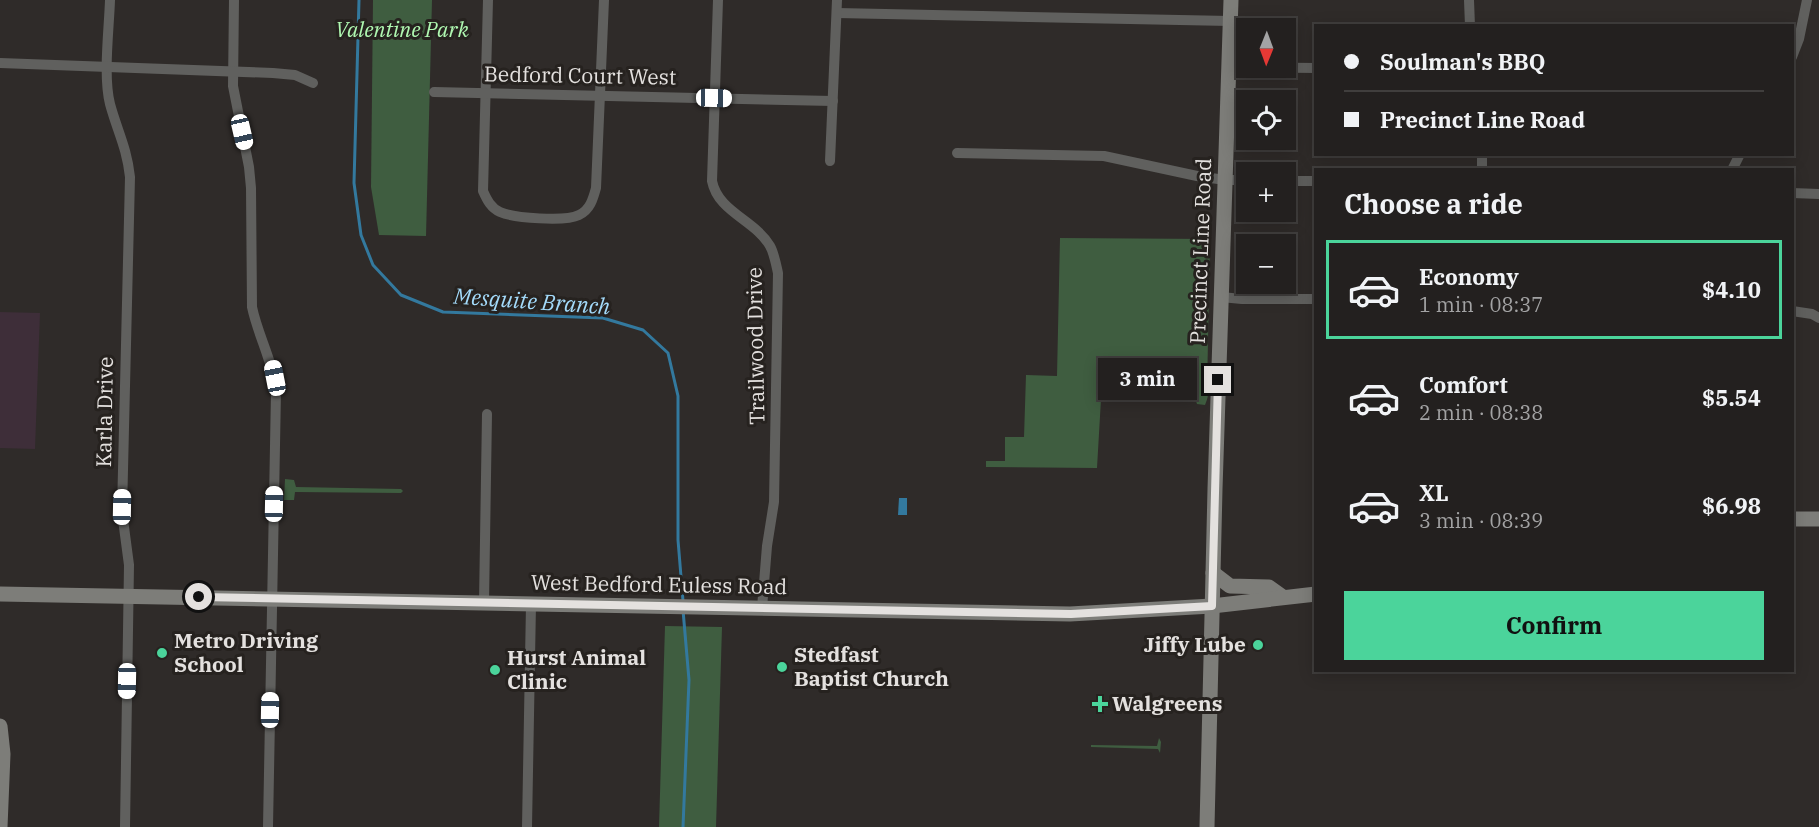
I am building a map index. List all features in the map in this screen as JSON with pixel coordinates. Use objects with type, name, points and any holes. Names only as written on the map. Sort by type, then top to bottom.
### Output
[{"type":"main road","name":"Precinct Line Road","points":[[1207,827],[1231,0]]},
{"type":"main road","points":[[1794,519],[1819,519]]},
{"type":"main road","points":[[1213,573],[1230,586],[1269,587],[1283,597]]},
{"type":"main road","name":"West Bedford Euless Road","points":[[0,594],[1071,614],[1212,606],[1314,594]]},
{"type":"main road","points":[[0,726],[3,754],[0,827]]},
{"type":"street","name":"Karla Drive","points":[[110,0],[108,67],[110,104],[125,145],[130,177],[122,507],[129,565],[124,827]]},
{"type":"street","points":[[234,0],[232,71],[251,188],[252,307],[255,322],[272,365],[276,391],[268,827]]},
{"type":"street","points":[[488,0],[483,191],[488,202],[498,212],[515,216],[565,218],[579,215],[591,205],[596,188],[604,0]]},
{"type":"street","name":"Trailwood Drive","points":[[718,0],[712,181],[714,191],[720,201],[769,244],[778,273],[774,502],[767,546],[762,608]]},
{"type":"street","points":[[830,161],[837,0]]},
{"type":"street","points":[[1469,0],[1470,24]]},
{"type":"street","points":[[1794,52],[1802,31],[1807,0]]},
{"type":"street","points":[[837,13],[1230,21]]},
{"type":"street","points":[[0,63],[295,75],[313,83]]},
{"type":"street","points":[[1228,68],[1314,68]]},
{"type":"street","name":"Bedford Court West","points":[[434,92],[833,101]]},
{"type":"street","points":[[957,153],[1104,156],[1197,176],[1236,180]]},
{"type":"street","points":[[1296,181],[1314,181]]},
{"type":"street","points":[[1794,193],[1819,194]]},
{"type":"street","points":[[1221,297],[1314,299]]},
{"type":"street","points":[[1794,312],[1812,314],[1819,318]]},
{"type":"street","points":[[484,603],[486,414]]},
{"type":"street","points":[[527,827],[531,604]]},
{"type":"shaded area","points":[[0,312],[40,313],[35,449],[0,448]]},
{"type":"green space","name":"Valentine Park","points":[[373,0],[432,0],[426,236],[379,235],[371,187]]},
{"type":"green space","points":[[1060,238],[1210,239],[1207,399],[1205,405],[1197,404],[1196,401],[1101,399],[1097,468],[986,467],[986,461],[1005,461],[1005,437],[1024,437],[1026,375],[1057,376]]},
{"type":"green space","points":[[285,479],[294,480],[296,487],[401,489],[403,491],[401,493],[295,492],[294,500],[284,500]]},
{"type":"green space","points":[[665,626],[722,627],[716,827],[659,827]]},
{"type":"green space","points":[[1159,738],[1160,753],[1158,749],[1091,747],[1091,745],[1157,746]]},
{"type":"water","points":[[899,498],[907,498],[907,515],[898,515]]},
{"type":"waterway","name":"Mesquite Branch","points":[[359,0],[354,183],[361,235],[373,265],[401,295],[443,312],[603,318],[643,330],[668,353],[678,396],[678,540],[683,601]]},
{"type":"waterway","name":"Mesquite Branch","points":[[683,610],[689,680],[683,827]]},
{"type":"place","name":"Jiffy Lube","points":[[1258,645]]},
{"type":"place","name":"Metro Driving School","points":[[162,653]]},
{"type":"place","name":"Stedfast Baptist Church","points":[[782,667]]},
{"type":"place","name":"Hurst Animal Clinic","points":[[495,670]]},
{"type":"place","name":"Walgreens","points":[[1100,704]]},
{"type":"route","points":[[199,597],[1071,614],[1212,606],[1218,380]]}]
